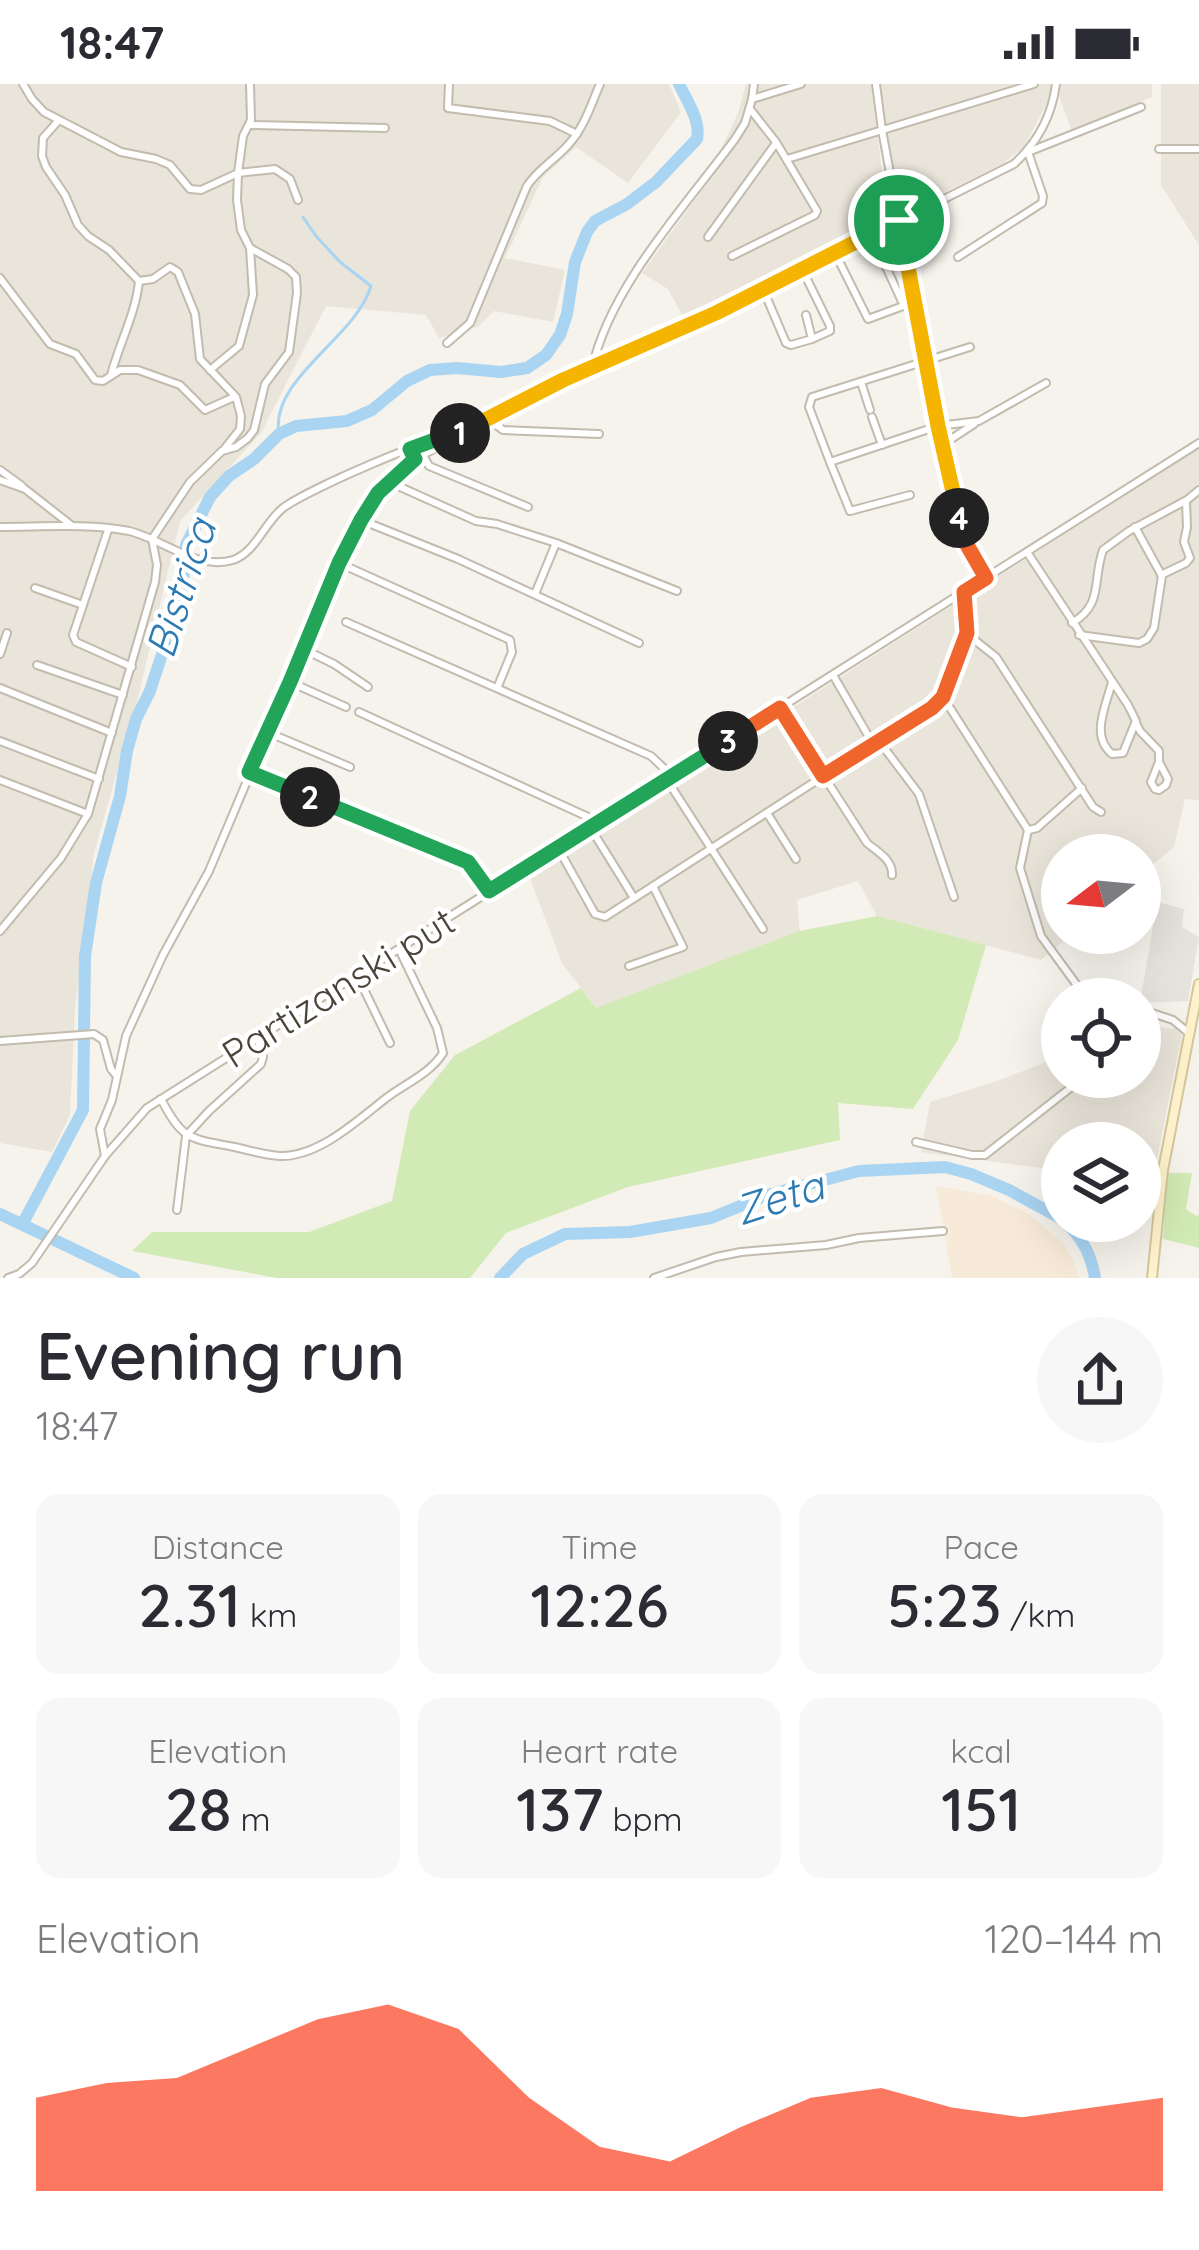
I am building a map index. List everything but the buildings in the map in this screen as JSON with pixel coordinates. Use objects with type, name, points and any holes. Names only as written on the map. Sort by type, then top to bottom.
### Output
[{"type":"main road","points":[[1152,1278],[1163,1170],[1199,984]]},
{"type":"street","points":[[23,84],[37,106],[59,120],[121,152],[170,165],[190,189],[201,190],[238,173],[280,170],[290,179],[298,200]]},
{"type":"street","points":[[210,370],[239,346],[253,295],[250,248],[241,230],[237,200],[243,136],[250,125],[250,84]]},
{"type":"street","points":[[449,84],[448,108],[550,121],[577,134]]},
{"type":"street","points":[[447,343],[470,323],[527,186],[577,134],[599,84]]},
{"type":"street","points":[[592,369],[604,328],[649,254],[735,139],[750,109],[754,84]]},
{"type":"street","points":[[752,99],[801,84]]},
{"type":"street","points":[[876,84],[942,445],[960,525],[986,578]]},
{"type":"street","points":[[787,159],[1034,84]]},
{"type":"street","points":[[958,256],[1042,203],[1028,152],[1053,105],[1056,84]]},
{"type":"street","points":[[106,1156],[100,1129],[112,1100],[126,1036],[200,890],[339,563],[388,482],[419,457],[563,380],[763,289],[1014,164],[1028,152],[1141,107]]},
{"type":"street","points":[[732,256],[815,215],[817,209],[750,109]]},
{"type":"street","points":[[59,120],[43,138],[46,167],[78,225],[139,281],[111,375]]},
{"type":"street","points":[[250,125],[385,128]]},
{"type":"street","points":[[708,237],[776,142]]},
{"type":"street","points":[[1160,149],[1199,149]]},
{"type":"street","points":[[222,451],[236,447],[254,430],[261,392],[289,352],[292,335],[296,278],[250,248]]},
{"type":"street","points":[[893,248],[881,258],[904,306]]},
{"type":"street","points":[[836,253],[868,319],[914,302]]},
{"type":"street","points":[[0,931],[62,857],[88,814],[154,582],[157,565],[152,539],[190,482],[240,429],[236,397],[204,367],[198,353],[196,314],[178,272],[170,267],[153,279],[139,281]]},
{"type":"street","points":[[763,289],[786,344],[829,332],[802,269]]},
{"type":"street","points":[[0,278],[50,344],[76,354],[95,380],[103,381],[120,370],[138,370],[180,385],[205,410],[236,397]]},
{"type":"street","points":[[806,315],[812,339]]},
{"type":"street","points":[[910,495],[850,511],[809,401],[970,347]]},
{"type":"street","points":[[861,382],[883,445]]},
{"type":"street","points":[[942,445],[1046,383]]},
{"type":"street","points":[[493,417],[502,430],[599,434]]},
{"type":"street","points":[[830,462],[938,426],[979,421]]},
{"type":"street","points":[[0,527],[127,531],[209,562],[237,559],[269,520],[295,500],[410,449],[460,434]]},
{"type":"street","name":"Partizanski put","points":[[21,1276],[124,1131],[147,1108],[1199,442]]},
{"type":"street","points":[[410,449],[429,466],[528,506]]},
{"type":"street","points":[[0,470],[74,527]]},
{"type":"street","points":[[0,480],[25,489]]},
{"type":"street","points":[[388,482],[476,521],[556,543],[677,591]]},
{"type":"street","points":[[1072,623],[1091,606],[1101,554],[1135,527],[1199,490]]},
{"type":"street","points":[[1161,574],[1190,559],[1184,542],[1186,500]]},
{"type":"street","points":[[361,520],[639,643]]},
{"type":"street","points":[[1079,635],[1143,642],[1154,628],[1161,574],[1135,527]]},
{"type":"street","points":[[108,530],[73,635],[76,642],[132,667]]},
{"type":"street","points":[[535,594],[556,543]]},
{"type":"street","points":[[157,565],[169,548]]},
{"type":"street","points":[[1027,552],[1140,731],[1157,747],[1159,761]]},
{"type":"street","points":[[339,563],[510,640],[512,652],[498,686]]},
{"type":"street","points":[[35,588],[83,605]]},
{"type":"street","points":[[558,848],[600,917],[634,898],[932,708],[943,697],[967,633],[964,592]]},
{"type":"street","points":[[346,622],[651,756],[763,929]]},
{"type":"street","points":[[0,654],[7,633]]},
{"type":"street","points":[[967,633],[996,657],[1093,807],[1101,812]]},
{"type":"street","points":[[303,649],[368,687]]},
{"type":"street","points":[[38,665],[123,695]]},
{"type":"street","points":[[833,674],[876,743],[919,794],[954,897]]},
{"type":"street","points":[[290,682],[346,706]]},
{"type":"street","points":[[1112,682],[1101,726],[1103,746],[1112,754],[1123,753],[1136,721]]},
{"type":"street","points":[[0,688],[112,734]]},
{"type":"street","points":[[943,697],[1028,830],[1020,868],[1041,936],[1072,978]]},
{"type":"street","points":[[780,708],[867,843],[887,860],[892,875]]},
{"type":"street","points":[[359,712],[599,822]]},
{"type":"street","points":[[267,732],[350,767]]},
{"type":"street","points":[[0,741],[99,779]]},
{"type":"street","points":[[249,772],[468,862],[489,891]]},
{"type":"street","points":[[0,780],[88,814]]},
{"type":"street","points":[[1028,830],[1037,828],[1082,788]]},
{"type":"street","points":[[767,813],[796,859]]},
{"type":"street","points":[[590,827],[634,898]]},
{"type":"street","points":[[629,965],[683,947],[652,886]]},
{"type":"street","points":[[161,1099],[186,1136],[276,1156],[294,1155],[351,1129],[442,1057],[426,1003],[399,948]]},
{"type":"street","points":[[358,975],[389,1042]]},
{"type":"street","points":[[1161,1016],[1190,1034]]},
{"type":"street","points":[[0,1041],[94,1034],[103,1040],[116,1074]]},
{"type":"street","points":[[177,1210],[186,1136],[255,1073],[262,1049],[257,1038]]},
{"type":"street","points":[[916,1142],[985,1155],[1056,1098]]},
{"type":"street","points":[[654,1278],[741,1252],[944,1231]]},
{"type":"street","points":[[8,1278],[21,1276]]},
{"type":"shaded area","points":[[0,84],[669,84],[681,112],[628,183],[576,147],[543,177],[505,258],[565,270],[553,322],[494,311],[478,327],[439,338],[426,315],[326,306],[261,433],[180,521],[137,702],[94,853],[75,1009],[70,1115],[52,1152],[0,1143]]},
{"type":"shaded area","points":[[746,84],[871,84],[887,212],[684,318],[668,289],[642,273],[703,188],[738,113]]},
{"type":"shaded area","points":[[881,84],[1016,84],[885,124]]},
{"type":"shaded area","points":[[1036,84],[1052,84],[1050,97],[1024,147],[1002,164],[901,213],[886,132]]},
{"type":"shaded area","points":[[1060,84],[1152,84],[1152,97],[1072,131],[1060,99]]},
{"type":"shaded area","points":[[1161,84],[1199,84],[1199,245],[1161,185]]},
{"type":"shaded area","points":[[1199,448],[1199,800],[1185,799],[1174,847],[1161,858],[1161,834],[1041,834],[1041,954],[1048,954],[1041,960],[877,916],[858,881],[797,900],[800,932],[597,1009],[562,963],[529,876]]},
{"type":"shaded area","points":[[1161,903],[1184,909],[1182,927],[1199,937],[1188,1001],[1161,1002],[1161,978],[1144,978],[1148,954],[1161,954]]},
{"type":"shaded area","points":[[1161,1027],[1183,1029],[1161,1139],[1161,1122],[1041,1122],[1041,1168],[921,1152],[930,1102],[1041,1064],[1041,1098],[1161,1098]]},
{"type":"shaded area","points":[[936,1186],[992,1196],[1029,1214],[1041,1224],[1041,1242],[1063,1243],[1079,1278],[952,1278]]},
{"type":"green space","points":[[877,916],[986,945],[958,1040],[913,1109],[838,1103],[840,1140],[628,1187],[506,1233],[470,1278],[277,1278],[132,1251],[152,1232],[309,1232],[392,1201],[410,1111],[455,1055],[581,988],[596,1008],[800,931]]},
{"type":"green space","points":[[1167,1173],[1192,1173],[1186,1209],[1199,1215],[1199,1248],[1163,1239]]},
{"type":"waterway","name":"Bistrica","points":[[23,1223],[83,1110],[85,956],[96,883],[136,719],[182,593],[186,545],[210,497],[279,434],[296,426],[347,421],[372,410],[407,381],[430,370],[501,372],[527,368],[546,355],[560,335],[575,262],[587,232],[595,221],[656,182],[697,139],[695,118],[679,84]]},
{"type":"waterway","points":[[279,434],[279,414],[287,395],[349,323],[371,286],[340,262],[303,217]]},
{"type":"waterway","name":"Zeta","points":[[500,1278],[523,1254],[565,1234],[630,1232],[711,1218],[767,1195],[859,1171],[945,1167],[1009,1190],[1041,1208]]},
{"type":"waterway","name":"Zeta","points":[[0,1214],[134,1278]]},
{"type":"waterway","name":"Zeta","points":[[1082,1242],[1095,1278]]},
{"type":"route","points":[[899,220],[960,525],[986,578],[964,592],[967,633],[938,703],[823,776],[780,708],[489,891],[468,862],[249,772],[339,563],[378,493],[415,459],[410,449],[460,434],[899,220]]}]
